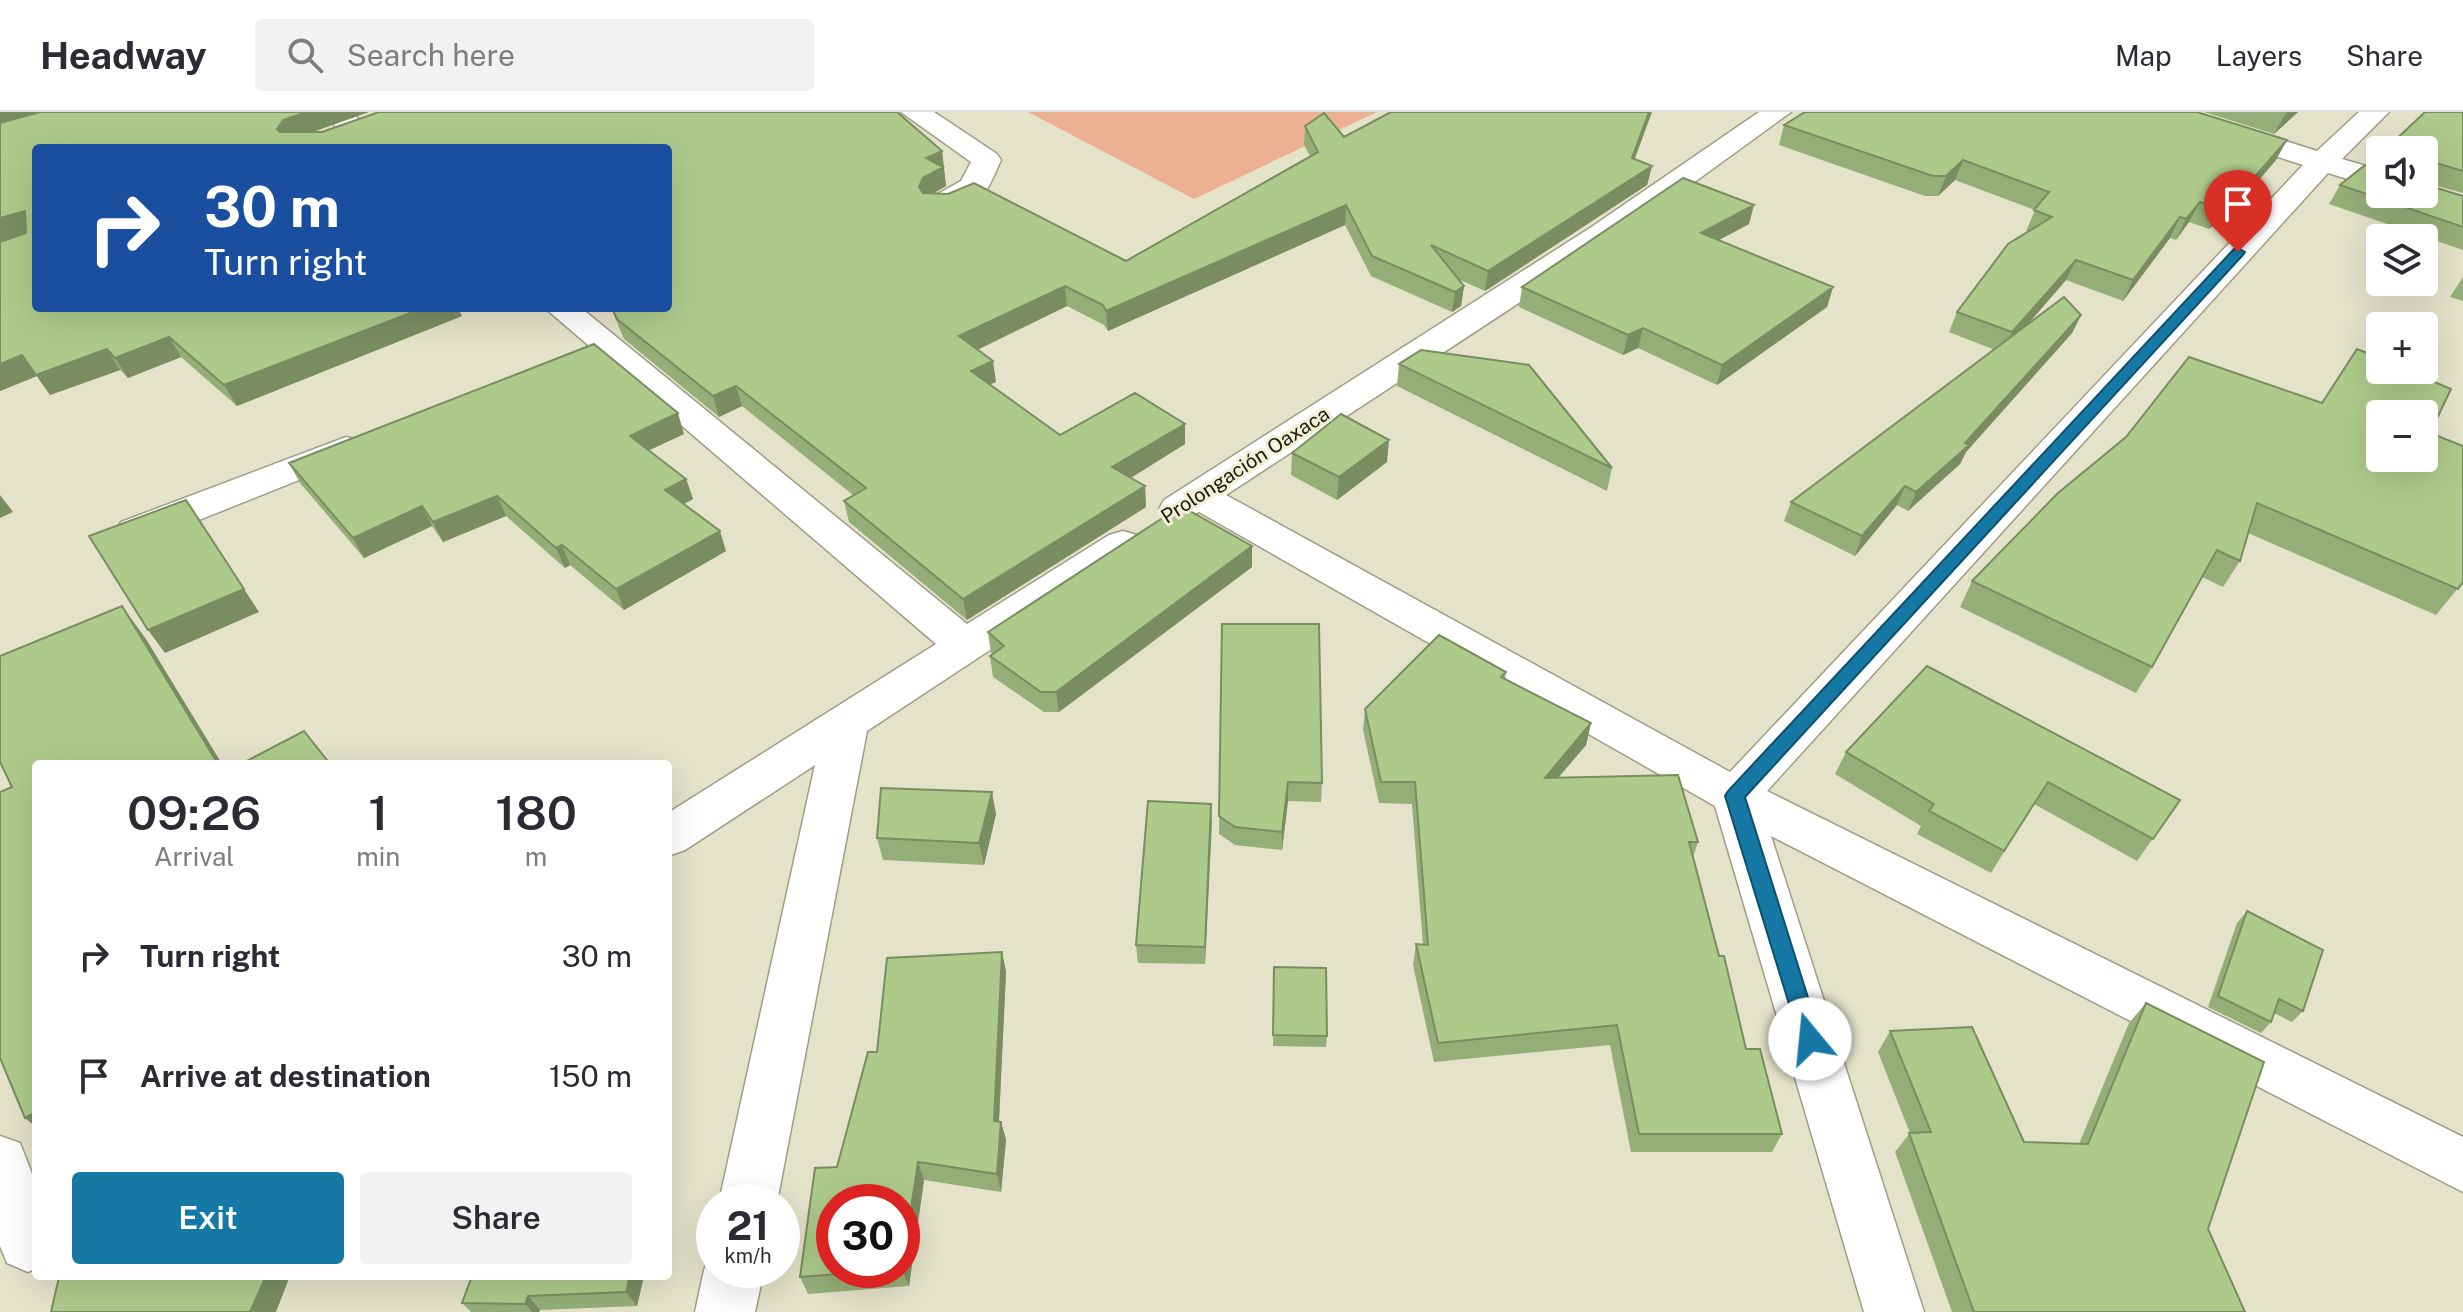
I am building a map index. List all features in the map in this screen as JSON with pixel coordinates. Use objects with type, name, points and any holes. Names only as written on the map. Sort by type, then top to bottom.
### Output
[{"type":"street","points":[[915,112],[987,160],[973,187],[940,205]]},
{"type":"street","name":"Prolongación Oaxaca","points":[[672,834],[1601,235],[1777,112]]},
{"type":"street","points":[[2166,112],[2366,176]]},
{"type":"street","points":[[1735,796],[2322,162],[2375,112]]},
{"type":"street","points":[[564,312],[591,353],[966,646]]},
{"type":"street","points":[[108,542],[371,439]]},
{"type":"street","points":[[1199,496],[1735,796],[2463,1166]]},
{"type":"street","points":[[752,1184],[846,724]]},
{"type":"street","points":[[1735,796],[1894,1312]]},
{"type":"street","points":[[0,1162],[21,1248]]},
{"type":"street","points":[[725,1312],[730,1288]]},
{"type":"shaded area","points":[[1028,112],[1377,112],[1194,199]]},
{"type":"building","points":[[40,112],[307,112],[283,120],[277,129],[280,132],[322,132],[379,112],[897,112],[942,151],[926,158],[943,167],[923,178],[919,187],[923,193],[948,194],[974,183],[1126,261],[1318,152],[1305,126],[1324,113],[1344,137],[1391,112],[1649,112],[1632,158],[1652,166],[1488,271],[1431,245],[1464,286],[1455,292],[1372,256],[1346,205],[1106,311],[1103,305],[1065,286],[959,336],[993,361],[971,371],[1060,435],[1135,393],[1185,424],[1112,467],[1145,486],[963,599],[844,501],[866,488],[736,386],[713,396],[617,319],[614,312],[672,312],[672,144],[32,144],[32,312],[413,312],[224,385],[169,337],[115,358],[107,349],[36,375],[22,355],[0,364],[0,242],[26,233],[25,211],[0,218],[0,123]]},
{"type":"building","points":[[1805,112],[2197,112],[2287,140],[2244,189],[2241,188],[2219,209],[2200,202],[2186,219],[2180,217],[2133,280],[2076,260],[2012,332],[1957,312],[2008,244],[2052,217],[2034,210],[2049,192],[1963,160],[1946,176],[1933,176],[1784,125]]},
{"type":"building","points":[[2425,112],[2463,112],[2463,171],[2438,164],[2438,136],[2400,136]]},
{"type":"building","points":[[2365,165],[2366,165],[2366,194],[2340,185]]},
{"type":"building","points":[[1683,178],[1754,205],[1701,233],[1833,287],[1722,365],[1643,328],[1628,335],[1522,287]]},
{"type":"building","points":[[2438,188],[2463,196],[2463,227],[2407,208],[2438,208]]},
{"type":"building","points":[[2064,297],[2081,315],[1965,443],[1969,445],[1916,492],[1905,486],[1862,536],[1791,502]]},
{"type":"building","points":[[594,344],[678,413],[630,436],[686,479],[665,490],[720,531],[616,589],[562,545],[556,548],[497,496],[433,522],[422,506],[353,538],[289,463]]},
{"type":"building","points":[[2357,349],[2366,353],[2366,384],[2438,383],[2451,389],[2438,416],[2438,400],[2366,400],[2366,472],[2438,472],[2438,436],[2463,446],[2463,582],[2458,589],[2257,503],[2240,561],[2217,550],[2152,667],[1972,581],[2058,493],[2126,437],[2189,357],[2322,403]]},
{"type":"building","points":[[1421,350],[1529,365],[1612,468],[1399,364]]},
{"type":"building","points":[[1341,414],[1389,440],[1339,477],[1292,453]]},
{"type":"building","points":[[186,500],[244,589],[148,630],[89,536]]},
{"type":"building","points":[[1181,506],[1252,546],[1056,692],[1041,692],[990,656],[1004,646],[988,632]]},
{"type":"building","points":[[122,606],[216,760],[32,760],[32,1114],[25,1118],[0,1058],[0,792],[12,787],[0,762],[0,656]]},
{"type":"building","points":[[1222,624],[1319,624],[1322,783],[1288,782],[1282,832],[1235,827],[1219,816]]},
{"type":"building","points":[[1439,635],[1506,672],[1501,677],[1591,723],[1545,778],[1678,775],[1698,842],[1689,842],[1719,956],[1724,956],[1746,1049],[1760,1049],[1782,1134],[1639,1134],[1617,1025],[1438,1043],[1416,944],[1428,945],[1415,782],[1381,782],[1365,709]]},
{"type":"building","points":[[1927,666],[2180,800],[2153,839],[2048,782],[2004,851],[1929,811],[1934,804],[1846,752]]},
{"type":"building","points":[[304,731],[327,760],[249,760]]},
{"type":"building","points":[[881,788],[992,792],[979,843],[877,838]]},
{"type":"building","points":[[1148,801],[1211,804],[1205,947],[1136,945]]},
{"type":"building","points":[[2247,911],[2323,950],[2303,1011],[2279,999],[2271,1022],[2218,996]]},
{"type":"building","points":[[1002,952],[994,1121],[1001,1122],[997,1174],[918,1162],[915,1184],[816,1184],[816,1276],[800,1277],[815,1168],[837,1167],[868,1052],[877,1052],[887,958]]},
{"type":"building","points":[[1274,967],[1326,968],[1327,1036],[1273,1035]]},
{"type":"building","points":[[2146,1003],[2264,1062],[2208,1229],[2245,1312],[1974,1312],[1909,1133],[1931,1132],[1890,1031],[1972,1027],[2024,1142],[2088,1144]]},
{"type":"building","points":[[58,1280],[264,1280],[250,1312],[51,1312]]},
{"type":"building","points":[[471,1280],[629,1280],[626,1292],[528,1296],[525,1304],[462,1303]]},
{"type":"route","points":[[1810,1039],[1735,796],[2238,252]]}]
